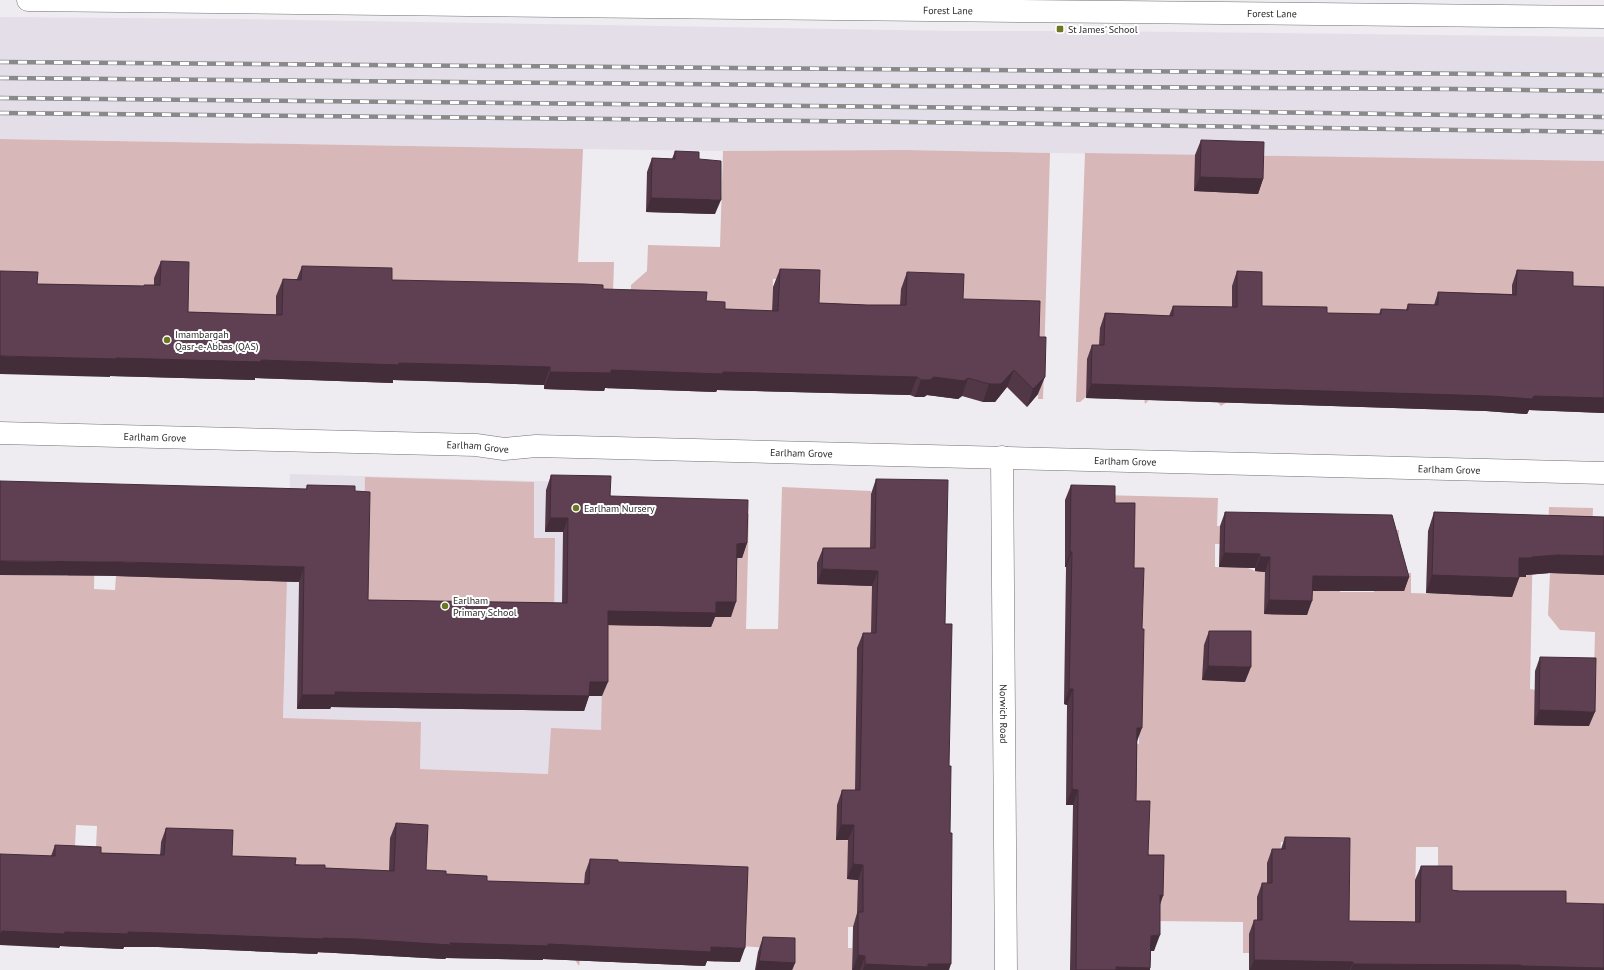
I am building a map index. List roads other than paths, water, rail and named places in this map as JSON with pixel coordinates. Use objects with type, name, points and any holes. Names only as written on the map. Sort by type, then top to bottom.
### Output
[{"type":"street","name":"Forest Lane","points":[[28,0],[1440,7],[1604,17]]},
{"type":"street","name":"Earlham Grove","points":[[0,433],[476,445],[504,449],[536,446],[634,450],[1604,473]]},
{"type":"street","name":"Norwich Road","points":[[1002,458],[1006,970]]},
{"type":"railway","points":[[0,62],[1604,75]]},
{"type":"railway","points":[[0,78],[1604,91]]},
{"type":"railway","points":[[0,98],[908,107],[1604,117]]},
{"type":"railway","points":[[0,113],[908,122],[1604,132]]},
{"type":"place","name":"St James' School","points":[[1060,29]]},
{"type":"place","name":"Imambargah Qasr-e-Abbas (QAS)","points":[[167,340]]},
{"type":"place","name":"Earlham Nursery","points":[[576,508]]},
{"type":"place","name":"Earlham Primary School","points":[[445,606]]}]
